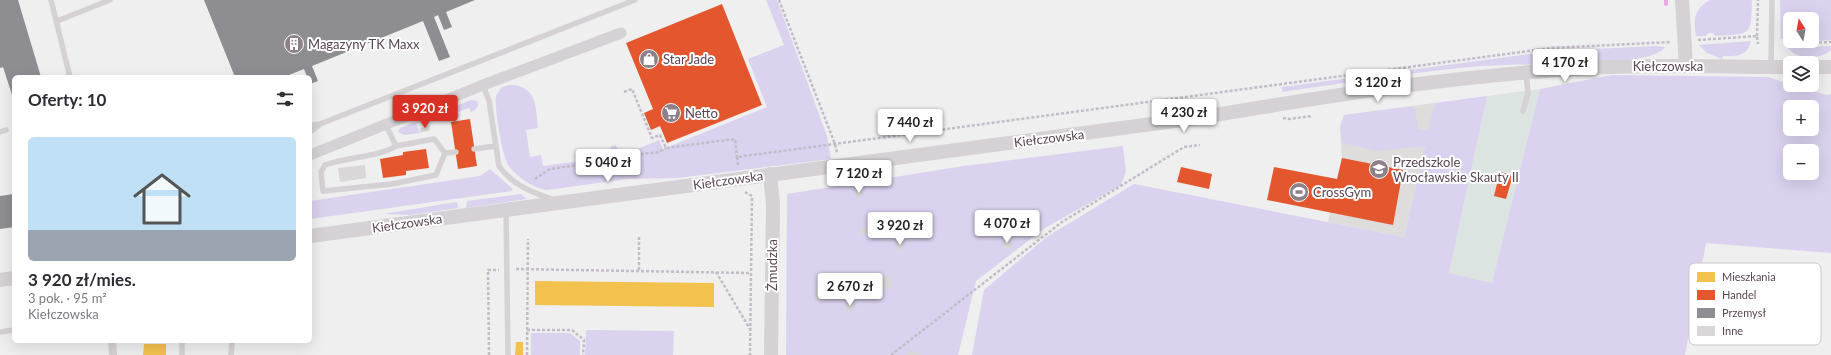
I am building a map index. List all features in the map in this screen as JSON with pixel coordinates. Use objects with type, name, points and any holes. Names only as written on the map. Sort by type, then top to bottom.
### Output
[{"type":"street","points":[[1682,0],[1686,66]]},
{"type":"street","points":[[312,154],[483,85],[621,33]]},
{"type":"street","name":"Kiełczowska","points":[[312,236],[1196,118],[1310,99],[1435,82],[1615,66],[1783,67]]},
{"type":"street","points":[[1819,67],[1831,67]]},
{"type":"street","name":"Żmudzka","points":[[770,174],[773,204],[771,355]]},
{"type":"street","points":[[0,280],[12,278]]},
{"type":"street","points":[[112,343],[113,355]]},
{"type":"lane","points":[[51,0],[70,75]]},
{"type":"lane","points":[[56,21],[110,0]]},
{"type":"lane","points":[[312,125],[320,124],[635,0]]},
{"type":"lane","points":[[1771,67],[1772,0]]},
{"type":"lane","points":[[1524,111],[1528,93],[1526,73]]},
{"type":"lane","points":[[483,85],[489,101],[499,166],[526,190],[561,202]]},
{"type":"lane","points":[[312,130],[320,124]]},
{"type":"lane","points":[[386,125],[396,146]]},
{"type":"lane","points":[[434,139],[445,153],[436,175],[392,184],[323,191],[321,172],[325,165],[348,158],[389,150],[396,146],[434,139]]},
{"type":"lane","points":[[474,149],[496,146]]},
{"type":"lane","points":[[445,153],[456,152]]},
{"type":"lane","points":[[506,210],[508,355]]},
{"type":"lane","points":[[0,332],[12,330]]},
{"type":"lane","points":[[182,343],[182,355]]},
{"type":"lane","points":[[231,355],[232,343]]},
{"type":"path","points":[[779,0],[835,144],[838,166]]},
{"type":"path","points":[[1758,0],[1758,44]]},
{"type":"path","points":[[1697,40],[1757,36]]},
{"type":"path","points":[[737,157],[1551,48],[1671,42]]},
{"type":"path","points":[[1819,43],[1831,42]]},
{"type":"path","points":[[624,92],[632,89],[652,138],[660,135],[666,148]]},
{"type":"path","points":[[535,178],[550,169],[599,162],[617,157],[645,155],[659,152],[666,148],[735,139],[739,172]]},
{"type":"path","points":[[891,355],[1062,222],[1184,147],[1200,146]]},
{"type":"path","points":[[741,190],[752,196],[750,355]]},
{"type":"path","points":[[639,237],[639,271]]},
{"type":"path","points":[[526,355],[528,239]]},
{"type":"path","points":[[489,355],[488,270],[527,269],[750,273]]},
{"type":"path","points":[[716,272],[750,329]]},
{"type":"path","points":[[527,330],[572,330],[584,340],[583,355]]},
{"type":"shaded area","points":[[766,0],[777,0],[827,136],[831,159],[678,178],[627,179],[547,190],[526,181],[516,174],[509,166],[501,143],[497,121],[496,96],[501,88],[509,85],[521,87],[531,94],[535,104],[538,128],[526,130],[530,157],[541,155],[543,166],[611,157],[611,146],[616,145],[621,156],[659,140],[663,149],[767,107],[748,59],[784,45]]},
{"type":"shaded area","points":[[1710,0],[1752,0],[1751,21],[1747,31],[1736,35],[1716,36],[1712,33],[1708,33],[1706,36],[1696,36],[1696,15],[1701,7]]},
{"type":"shaded area","points":[[1780,0],[1831,0],[1831,40],[1819,41],[1819,12],[1783,12],[1783,39],[1781,39]]},
{"type":"shaded area","points":[[1751,41],[1744,53],[1723,56],[1722,59],[1707,53],[1699,45]]},
{"type":"shaded area","points":[[1656,46],[1665,47],[1659,52],[1650,56],[1626,60],[1567,64],[1469,67],[1399,75],[1282,92],[1282,87],[1553,51]]},
{"type":"shaded area","points":[[1831,46],[1831,50],[1821,56],[1800,56],[1788,48],[1819,48],[1819,47]]},
{"type":"shaded area","points":[[1612,75],[1769,77],[1783,82],[1783,92],[1816,92],[1827,95],[1831,94],[1831,253],[1706,243],[1702,263],[1689,263],[1689,334],[1685,355],[972,355],[984,290],[1048,236],[1134,184],[1404,237],[1425,146],[1378,151],[1342,143],[1340,127],[1344,115],[1414,106],[1418,129],[1428,130],[1435,103],[1487,96],[1449,273],[1492,283],[1540,89]]},
{"type":"shaded area","points":[[1540,89],[1492,283],[1449,273],[1487,96]]},
{"type":"shaded area","points":[[471,100],[477,101],[478,104],[476,109],[471,112],[469,108],[458,112],[460,116],[450,119],[446,111],[416,123],[420,133],[405,135],[398,132],[400,128]]},
{"type":"shaded area","name":"Przedszkole Wrocławskie Skauty II","points":[[1435,103],[1404,237],[1328,222],[1342,158],[1340,127],[1344,115]]},
{"type":"shaded area","points":[[1123,146],[1126,171],[1121,185],[1045,228],[976,281],[958,355],[786,355],[787,194],[964,166]]},
{"type":"shaded area","points":[[490,169],[513,189],[511,191],[312,219],[312,201],[480,176]]},
{"type":"shaded area","points":[[521,194],[527,199],[466,208],[467,201]]},
{"type":"shaded area","points":[[457,202],[458,208],[411,215],[383,214]]},
{"type":"shaded area","points":[[586,330],[674,331],[673,355],[585,355]]},
{"type":"shaded area","points":[[531,333],[570,333],[580,341],[580,355],[531,355]]},
{"type":"building: Mieszkania","points":[[535,281],[714,283],[714,307],[535,305]]},
{"type":"building: Mieszkania","points":[[516,342],[523,342],[523,355],[515,355]]},
{"type":"building: Mieszkania","points":[[144,344],[166,344],[166,355],[143,355]]},
{"type":"building: Handel","points":[[722,4],[762,105],[667,143],[660,126],[651,130],[644,113],[653,109],[626,43]]},
{"type":"building: Handel","points":[[470,119],[477,166],[458,169],[451,122]]},
{"type":"building: Handel","points":[[426,149],[429,168],[406,171],[406,175],[383,178],[380,159],[403,155],[403,152]]},
{"type":"building: Handel","points":[[1342,158],[1403,170],[1393,225],[1267,200],[1274,167],[1337,179]]},
{"type":"building: Handel","points":[[1181,167],[1212,174],[1209,189],[1177,182]]},
{"type":"building: Handel","points":[[1500,172],[1513,175],[1506,199],[1494,196]]},
{"type":"building: Przemysł","points":[[0,0],[18,0],[40,75],[12,75],[12,95],[3,67],[0,68]]},
{"type":"building: Przemysł","name":"Magazyny TK Maxx","points":[[204,0],[475,0],[446,12],[452,27],[444,30],[438,15],[434,17],[450,57],[439,61],[423,21],[312,66],[318,81],[312,83],[312,75],[306,75],[304,69],[289,75],[234,75]]},
{"type":"building: Przemysł","points":[[12,194],[12,227],[0,229],[0,196]]},
{"type":"building: Inne","points":[[429,125],[430,130],[421,133],[419,129]]},
{"type":"building: Inne","points":[[365,165],[366,178],[340,182],[338,168]]},
{"type":"building: Inne","points":[[861,189],[863,196],[856,198],[855,191]]},
{"type":"building: Inne","points":[[869,227],[870,235],[862,236],[860,229]]},
{"type":"building: Inne","points":[[1008,238],[1012,247],[1006,250],[1002,241]]},
{"type":"building: Inne","points":[[901,240],[904,250],[899,251],[896,241]]},
{"type":"building: Inne","points":[[890,275],[893,286],[885,291],[882,279],[883,277]]},
{"type":"building: Inne","points":[[847,280],[848,283],[853,281],[855,286],[850,288],[850,290],[839,292],[838,288],[841,287],[840,283]]},
{"type":"building: Inne","points":[[821,291],[823,300],[817,301],[815,293]]},
{"type":"building: Inne","points":[[853,302],[855,309],[847,312],[845,304]]},
{"type":"building: Inne","points":[[908,350],[919,353],[919,355],[907,355]]},
{"type":"place","name":"Magazyny TK Maxx","points":[[294,44]]},
{"type":"place","name":"Star Jade","points":[[649,59]]},
{"type":"place","name":"Netto","points":[[671,113]]},
{"type":"place","name":"Przedszkole Wrocławskie Skauty II","points":[[1379,169]]},
{"type":"place","name":"CrossGym","points":[[1299,192]]}]
